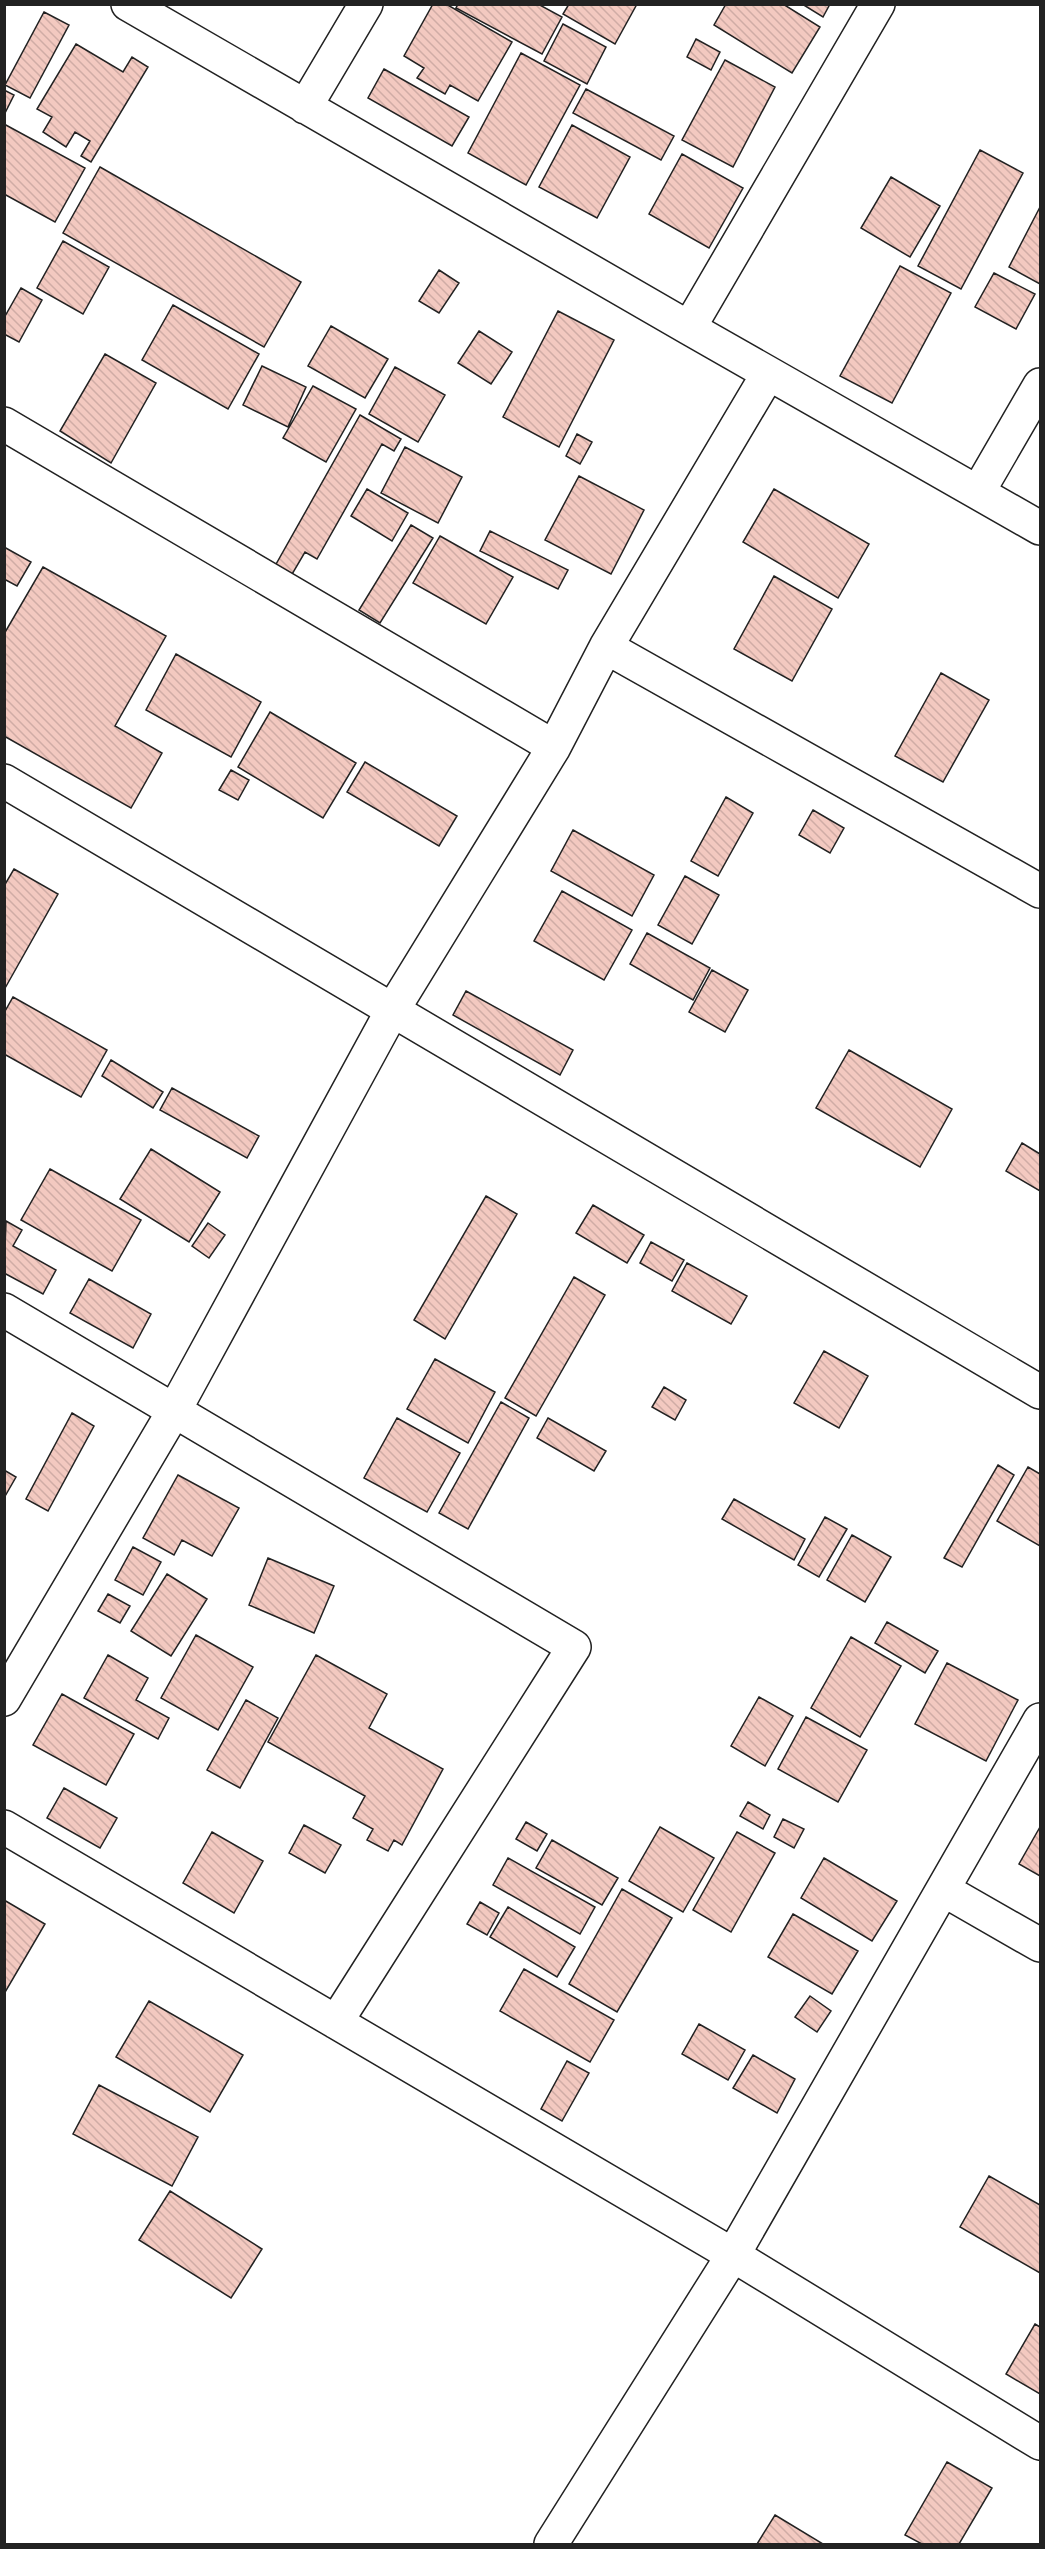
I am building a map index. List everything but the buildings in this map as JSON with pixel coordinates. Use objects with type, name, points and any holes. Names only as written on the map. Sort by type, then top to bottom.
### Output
[{"type":"street","points":[[128,4],[768,374],[1041,528]]},
{"type":"street","points":[[305,107],[366,4]]},
{"type":"street","points":[[689,328],[878,4]]},
{"type":"street","points":[[4,1699],[174,1411],[392,1011],[554,747],[606,647],[768,374]]},
{"type":"street","points":[[978,492],[1041,385]]},
{"type":"street","points":[[4,424],[554,747]]},
{"type":"street","points":[[606,647],[1041,891]]},
{"type":"street","points":[[4,782],[1041,1392]]},
{"type":"street","points":[[4,1310],[574,1647],[336,2022]]},
{"type":"street","points":[[551,2544],[733,2255],[1041,1720]]},
{"type":"street","points":[[4,1827],[733,2255],[1041,2443]]},
{"type":"street","points":[[944,1890],[1041,1945]]}]
